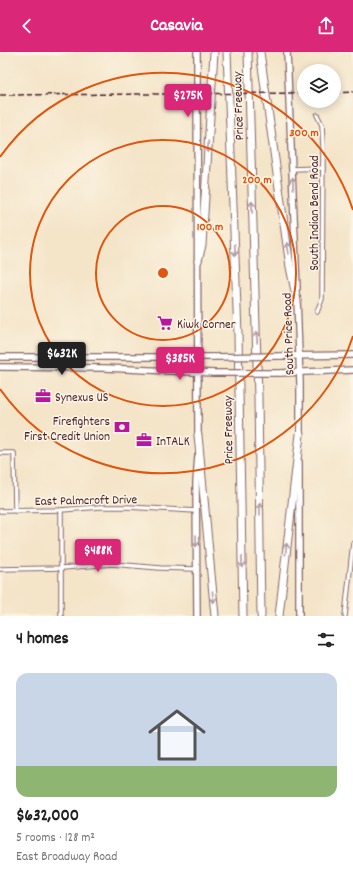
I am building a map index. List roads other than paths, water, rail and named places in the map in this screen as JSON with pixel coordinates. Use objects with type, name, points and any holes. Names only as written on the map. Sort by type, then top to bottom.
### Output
[{"type":"highway","points":[[198,261],[202,245],[214,52]]},
{"type":"highway","name":"Price Freeway","points":[[228,52],[238,334],[243,616]]},
{"type":"highway","name":"Price Freeway","points":[[248,52],[258,397],[261,616]]},
{"type":"highway","points":[[260,52],[290,267],[297,301]]},
{"type":"highway","points":[[279,616],[300,434]]},
{"type":"highway","points":[[198,435],[215,616]]},
{"type":"main road","points":[[197,52],[197,616]]},
{"type":"main road","name":"South Price Road","points":[[287,52],[297,271],[300,434],[299,616]]},
{"type":"main road","points":[[0,357],[214,357],[353,355]]},
{"type":"main road","points":[[8,357],[8,367]]},
{"type":"main road","points":[[73,357],[73,367]]},
{"type":"main road","points":[[0,367],[73,367],[197,373],[280,373],[353,370]]},
{"type":"street","name":"South Indian Bend Road","points":[[317,114],[322,125],[323,168],[322,298],[317,312]]},
{"type":"street","points":[[292,169],[323,168]]},
{"type":"street","points":[[0,453],[14,453],[15,511]]},
{"type":"street","name":"East Palmcroft Drive","points":[[0,511],[128,507],[196,511]]},
{"type":"street","points":[[61,510],[61,616]]},
{"type":"street","points":[[345,616],[351,577],[353,543]]},
{"type":"street","points":[[0,569],[62,568],[112,564],[196,569]]},
{"type":"railway","points":[[341,93],[353,92]]},
{"type":"railway","points":[[0,95],[297,93]]},
{"type":"place","name":"Kiwk Corner","points":[[165,323]]},
{"type":"place","name":"Synexus US","points":[[43,396]]},
{"type":"place","name":"Firefighters First Credit Union","points":[[122,427]]},
{"type":"place","name":"InTALK","points":[[144,440]]}]
